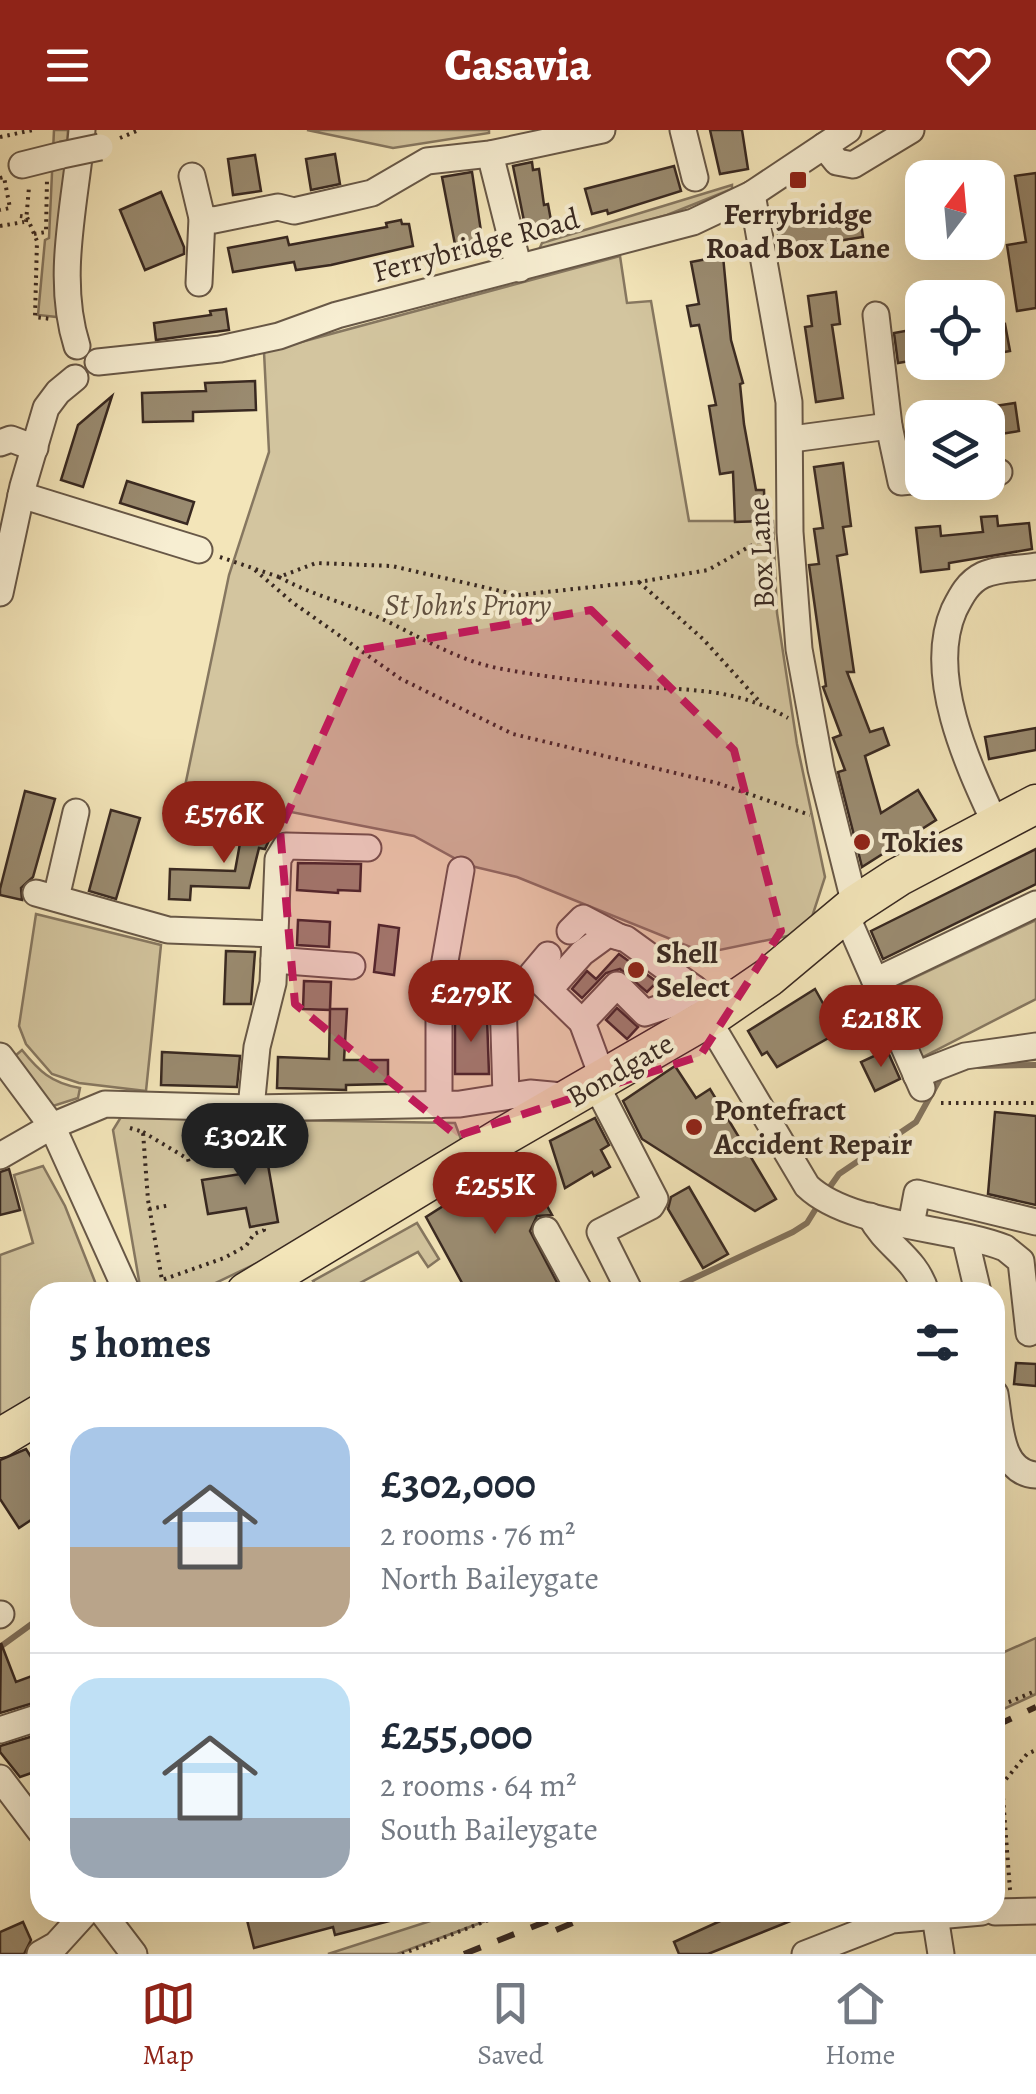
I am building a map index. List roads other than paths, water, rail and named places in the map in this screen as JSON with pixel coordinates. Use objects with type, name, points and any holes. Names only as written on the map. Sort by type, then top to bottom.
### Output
[{"type":"highway","name":"Bondgate","points":[[269,1282],[502,1137],[591,1087],[702,994],[770,977],[850,910],[922,862],[1036,804]]},
{"type":"highway","points":[[0,1438],[30,1420]]},
{"type":"street","points":[[202,218],[214,220],[278,206],[294,211],[372,193],[427,161],[490,154],[602,130]]},
{"type":"street","points":[[682,130],[694,178]]},
{"type":"street","name":"Ferrybridge Road","points":[[98,362],[220,349],[279,336],[337,315],[693,222],[752,194],[848,130]]},
{"type":"street","points":[[824,146],[836,162],[853,165],[911,130]]},
{"type":"street","points":[[33,165],[91,138]]},
{"type":"street","points":[[76,346],[65,287],[91,138]]},
{"type":"street","points":[[490,154],[518,269]]},
{"type":"street","points":[[192,176],[202,218],[199,283]]},
{"type":"street","name":"Box Lane","points":[[752,194],[790,402],[790,532],[800,649],[850,910],[875,981],[924,1089],[965,1056],[1036,1046]]},
{"type":"street","points":[[876,314],[889,426],[905,464]]},
{"type":"street","points":[[0,593],[21,495],[46,408],[75,378],[90,377],[98,362],[92,350],[76,346]]},
{"type":"street","points":[[75,378],[67,370],[66,358],[76,346]]},
{"type":"street","points":[[792,439],[889,426]]},
{"type":"street","points":[[0,444],[10,439],[35,448]]},
{"type":"street","points":[[21,495],[200,550]]},
{"type":"street","points":[[994,823],[951,714],[944,665],[946,629],[963,590],[981,576],[1036,566]]},
{"type":"street","points":[[76,812],[69,842],[46,896],[168,930],[275,934]]},
{"type":"street","points":[[251,1108],[257,1047],[267,1013],[274,960],[278,859],[286,846],[368,848]]},
{"type":"street","points":[[449,1104],[439,995],[460,870]]},
{"type":"street","points":[[875,981],[1036,904]]},
{"type":"street","points":[[570,931],[583,918],[619,937],[702,994],[798,1175],[825,1199],[870,1216],[1005,1248],[1021,1262],[1030,1284],[1029,1334]]},
{"type":"street","points":[[548,990],[582,952],[608,934],[619,937]]},
{"type":"street","points":[[548,954],[532,974],[582,1022],[591,1087],[655,1199],[651,1206],[600,1232],[625,1282]]},
{"type":"street","points":[[274,960],[352,966]]},
{"type":"street","points":[[582,1022],[617,985],[645,1013],[702,994]]},
{"type":"street","points":[[439,995],[503,998],[506,1096]]},
{"type":"street","points":[[0,1056],[52,1126],[122,1282]]},
{"type":"street","points":[[0,1156],[52,1126],[105,1104],[251,1108],[449,1104],[591,1087]]},
{"type":"street","points":[[449,1104],[478,1109],[495,1124],[502,1137]]},
{"type":"street","points":[[911,1225],[917,1193],[1036,1222]]},
{"type":"street","points":[[870,1216],[880,1234],[911,1261],[923,1282]]},
{"type":"street","points":[[546,1230],[575,1282]]},
{"type":"street","points":[[965,1237],[975,1282]]},
{"type":"street","points":[[1005,1452],[1014,1466],[1028,1475],[1036,1475]]},
{"type":"street","points":[[0,1730],[30,1720]]},
{"type":"street","points":[[0,1778],[30,1817]]},
{"type":"street","points":[[40,1954],[56,1945],[77,1922]]},
{"type":"street","points":[[110,1922],[134,1954]]},
{"type":"street","points":[[805,1954],[889,1922]]},
{"type":"street","points":[[936,1922],[942,1954]]},
{"type":"waterway","points":[[979,1066],[1036,1065]]},
{"type":"waterway","points":[[827,1191],[839,1174],[916,1122],[942,1075]]},
{"type":"waterway","points":[[686,1282],[793,1232],[807,1223],[820,1202]]},
{"type":"waterway","points":[[0,1647],[30,1625]]},
{"type":"railway","points":[[1005,1721],[1036,1707]]},
{"type":"railway","points":[[464,1954],[545,1922]]},
{"type":"railway","points":[[556,1930],[575,1922]]},
{"type":"place","name":"Ferrybridge Road Box Lane","points":[[798,180]]},
{"type":"place","name":"Tokies","points":[[862,842]]},
{"type":"place","name":"Shell Select","points":[[636,970]]},
{"type":"place","name":"Pontefract Accident Repair","points":[[694,1127]]},
{"type":"park label","name":"St John's Priory","points":[[468,605]]}]
